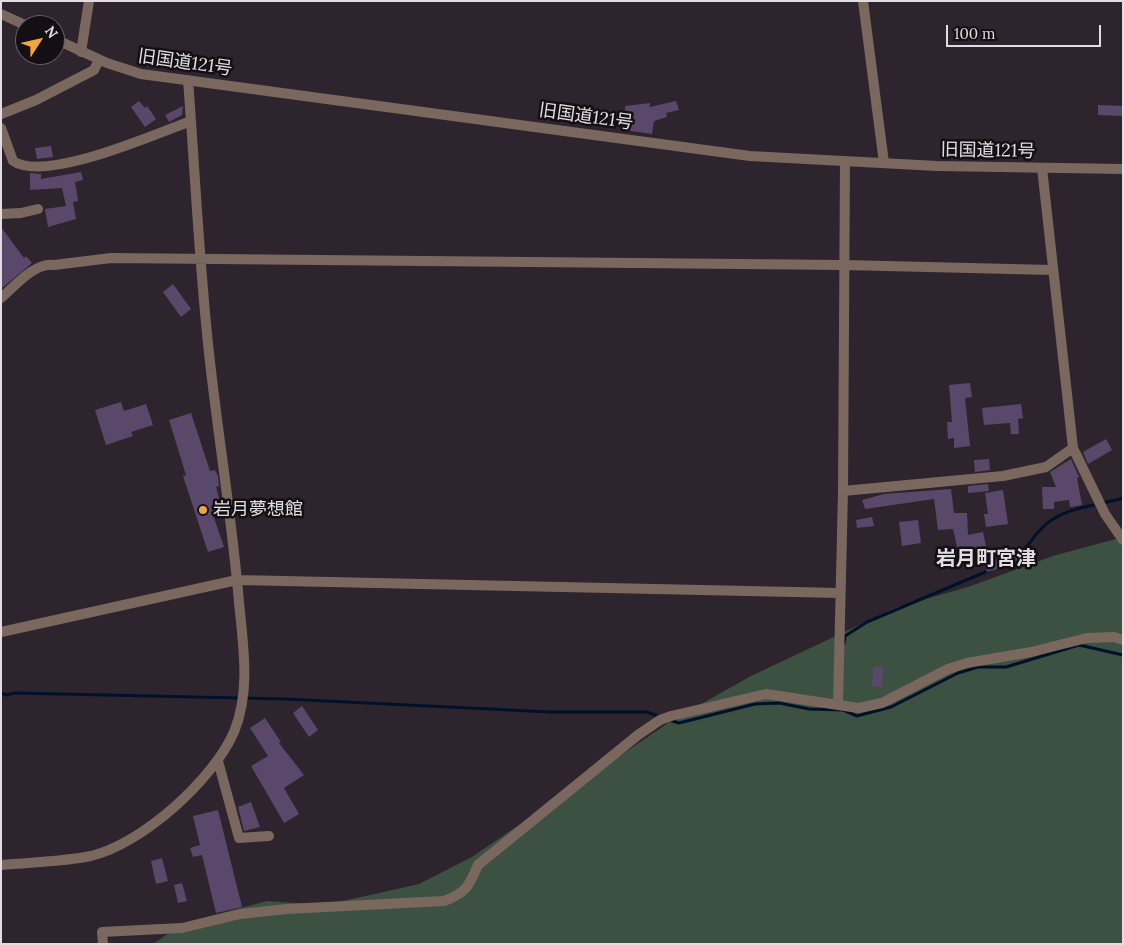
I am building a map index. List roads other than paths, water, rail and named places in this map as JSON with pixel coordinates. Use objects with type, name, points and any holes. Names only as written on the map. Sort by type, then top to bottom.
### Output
[{"type":"street","points":[[81,52],[89,1]]},
{"type":"street","points":[[859,1],[863,1],[884,163]]},
{"type":"street","points":[[1,14],[15,20]]},
{"type":"street","name":"旧国道121号","points":[[65,44],[99,60],[141,74],[750,156],[884,163],[1123,169]]},
{"type":"street","points":[[1,114],[36,100],[94,70],[99,60]]},
{"type":"street","points":[[1,864],[43,862],[92,855],[117,846],[146,829],[176,804],[218,762],[234,732],[244,702],[244,654],[237,580],[211,373],[199,258],[188,80]]},
{"type":"street","points":[[1,128],[13,161],[26,166],[45,166],[82,161],[191,121]]},
{"type":"street","points":[[838,705],[843,491],[844,161]]},
{"type":"street","points":[[1042,168],[1073,448],[1105,514],[1123,540]]},
{"type":"street","points":[[1,214],[21,213],[38,209]]},
{"type":"street","points":[[1,298],[37,268],[46,263],[54,265],[111,258],[845,265],[1052,270]]},
{"type":"street","points":[[843,491],[1004,476],[1046,467],[1073,448]]},
{"type":"street","points":[[1,632],[237,580],[840,593]]},
{"type":"street","points":[[102,944],[102,932],[182,928],[240,914],[287,909],[444,901],[460,895],[470,884],[478,865],[660,720],[766,694],[858,708],[882,703],[948,669],[967,663],[1031,652],[1087,638],[1114,637],[1123,640]]},
{"type":"street","points":[[218,762],[239,838],[269,836]]},
{"type":"waterway","points":[[1015,557],[1042,528],[1059,516],[1069,511],[1123,498]]},
{"type":"waterway","points":[[844,643],[845,636],[867,622],[990,570]]},
{"type":"waterway","points":[[669,720],[679,723],[755,704],[779,703],[809,709],[843,710],[857,716],[891,707],[958,673],[978,667],[1006,667],[1079,645],[1123,655]]},
{"type":"waterway","points":[[1,693],[6,695],[15,693],[286,699],[550,712],[647,712],[661,717]]},
{"type":"place","name":"岩月夢想館","points":[[203,510]]},
{"type":"district","name":"岩月町宮津","points":[[986,559]]}]
